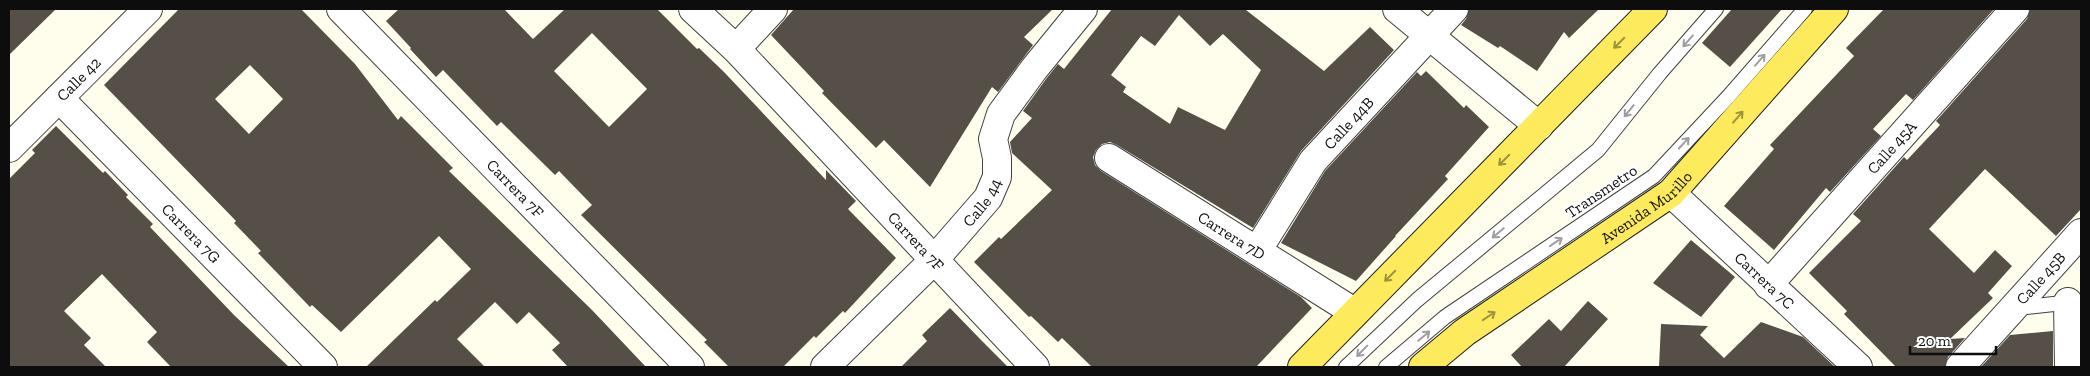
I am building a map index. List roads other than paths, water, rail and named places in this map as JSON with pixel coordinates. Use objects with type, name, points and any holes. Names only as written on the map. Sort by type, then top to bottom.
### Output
[{"type":"main road","points":[[1302,367],[1653,9]]},
{"type":"main road","name":"Avenida Murillo","points":[[1423,367],[1465,332],[1671,193],[1834,9]]},
{"type":"street","name":"Calle 42","points":[[9,148],[148,9]]},
{"type":"street","name":"Carrera 7F","points":[[341,9],[690,367]]},
{"type":"street","name":"Carrera 7F","points":[[693,9],[736,49],[1035,367]]},
{"type":"street","points":[[736,49],[773,9]]},
{"type":"street","name":"Calle 44","points":[[825,367],[934,260],[988,198],[997,177],[997,158],[993,139],[1001,114],[1034,69],[1083,9]]},
{"type":"street","points":[[1397,9],[1539,126]]},
{"type":"street","name":"Calle 44B","points":[[1257,251],[1313,161],[1454,9]]},
{"type":"street","name":"Calle 45A","points":[[1768,285],[2015,9]]},
{"type":"street","name":"Carrera 7G","points":[[59,98],[323,367]]},
{"type":"street","name":"Carrera 7D","points":[[1109,158],[1354,312]]},
{"type":"street","name":"Carrera 7C","points":[[1671,193],[1858,367]]},
{"type":"street","name":"Calle 45B","points":[[1960,367],[2081,233]]},
{"type":"street","points":[[2069,367],[2075,301]]},
{"type":"lane","name":"Transmetro","points":[[1346,367],[1417,300],[1598,150],[1660,73],[1716,9]]},
{"type":"lane","name":"Transmetro","points":[[1386,367],[1445,318],[1654,176],[1728,97],[1805,9]]},
{"type":"lane","points":[[2013,308],[2075,301]]}]
